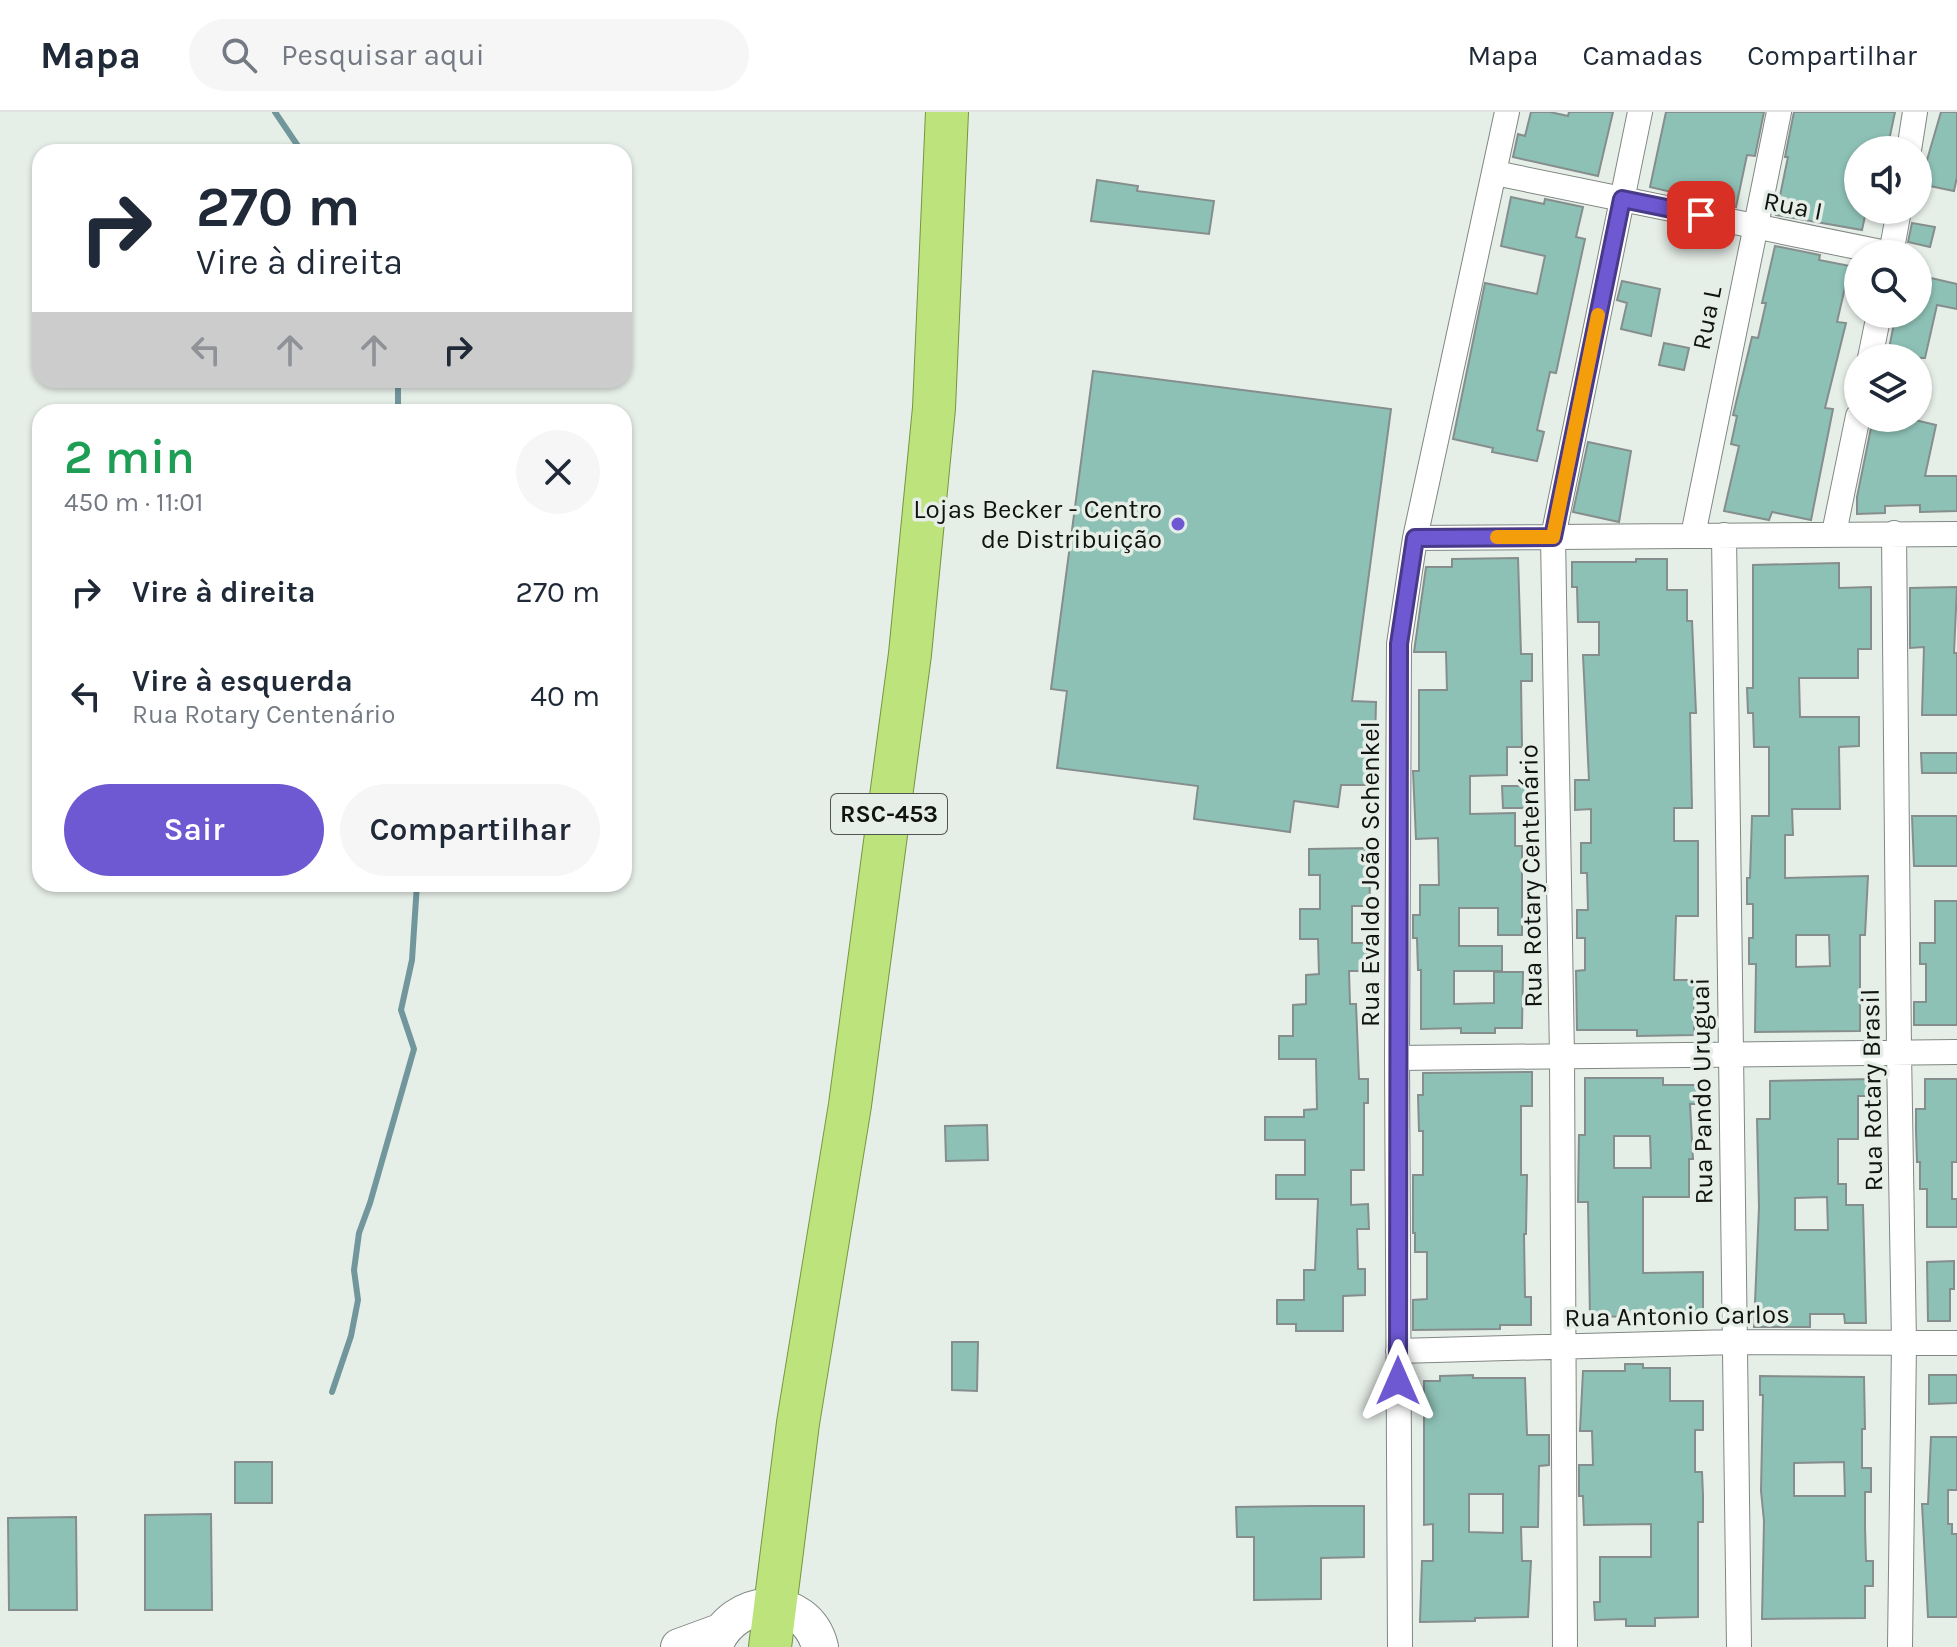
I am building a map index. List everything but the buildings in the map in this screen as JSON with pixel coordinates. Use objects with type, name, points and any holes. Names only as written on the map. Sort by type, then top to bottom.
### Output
[{"type":"highway","name":"RSC-453","points":[[764,1630],[787,1512],[798,1423],[850,1105],[910,654],[934,408],[947,112]]},
{"type":"main road","points":[[679,1647],[764,1630]]},
{"type":"street","name":"Rua Evaldo João Schenkel","points":[[1400,1647],[1397,1058],[1399,644],[1415,538],[1507,112]]},
{"type":"street","name":"Rua Rotary Centenário","points":[[1565,1647],[1562,1057],[1553,537],[1640,112]]},
{"type":"street","name":"Rua L","points":[[1693,535],[1779,112]]},
{"type":"street","points":[[1911,136],[1915,112]]},
{"type":"street","name":"Rua I","points":[[1495,173],[1844,244]]},
{"type":"street","points":[[1834,533],[1855,432]]},
{"type":"street","name":"Rua Rotary Brasil","points":[[1894,533],[1904,1343],[1900,1647]]},
{"type":"street","points":[[1415,538],[1957,534]]},
{"type":"street","name":"Rua Pando Uruguai","points":[[1724,535],[1739,1647]]},
{"type":"street","points":[[1397,1058],[1957,1052]]},
{"type":"street","name":"Rua Antonio Carlos","points":[[1398,1351],[1734,1342],[1957,1343]]},
{"type":"waterway","points":[[275,112],[297,144]]},
{"type":"waterway","points":[[398,388],[398,404]]},
{"type":"waterway","points":[[332,1392],[351,1336],[358,1300],[354,1270],[359,1233],[414,1049],[401,1010],[412,960],[416,892]]},
{"type":"slow traffic","points":[[1497,537],[1553,537],[1598,315]]},
{"type":"place","name":"Lojas Becker - Centro de Distribuição","points":[[1178,524]]},
{"type":"route","points":[[1398,1381],[1399,644],[1415,538],[1553,537],[1622,199],[1701,215]]}]
